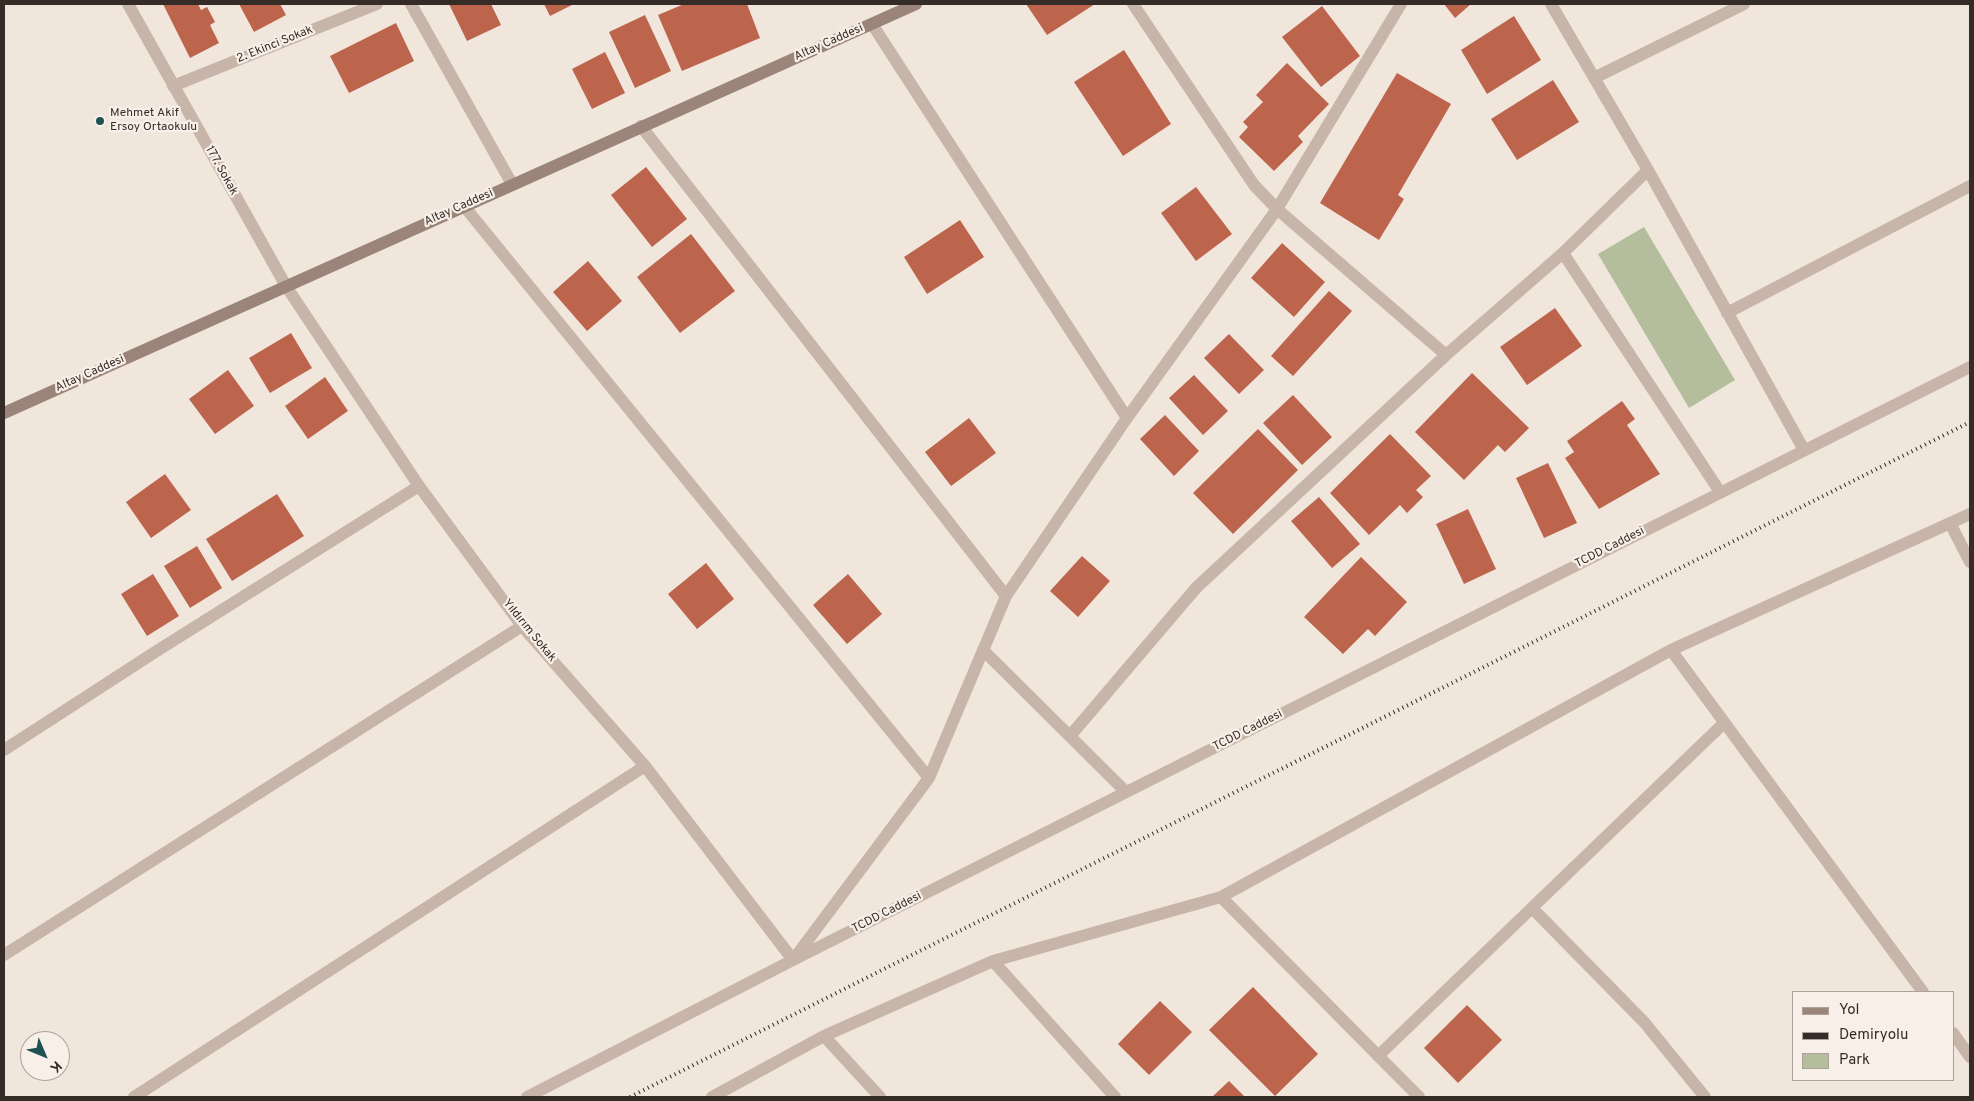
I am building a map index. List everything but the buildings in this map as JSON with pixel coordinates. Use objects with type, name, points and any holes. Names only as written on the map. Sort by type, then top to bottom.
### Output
[{"type":"main road","name":"Altay Caddesi","points":[[4,413],[872,24],[910,5]]},
{"type":"street","name":"177. Sokak","points":[[128,4],[286,286]]},
{"type":"street","name":"2. Ekinci Sokak","points":[[173,86],[377,4]]},
{"type":"street","points":[[410,4],[512,184]]},
{"type":"street","points":[[1133,4],[1254,185],[1277,208],[1446,355]]},
{"type":"street","points":[[793,960],[928,778],[1006,596],[1127,418],[1277,208],[1401,4]]},
{"type":"street","points":[[1550,4],[1648,170],[1804,450]]},
{"type":"street","points":[[1594,78],[1744,4]]},
{"type":"street","points":[[872,24],[1127,418]]},
{"type":"street","points":[[641,126],[1006,596]]},
{"type":"street","points":[[1070,736],[1196,588],[1446,355],[1563,253],[1648,170]]},
{"type":"street","points":[[1727,313],[1970,186]]},
{"type":"street","points":[[464,206],[928,778]]},
{"type":"street","points":[[1563,253],[1720,492]]},
{"type":"street","name":"Yıldırım Sokak","points":[[286,286],[419,486],[522,626],[645,766],[793,960]]},
{"type":"street","name":"TCDD Caddesi","points":[[527,1097],[793,960],[1970,367]]},
{"type":"street","points":[[4,750],[152,654],[419,486]]},
{"type":"street","points":[[712,1097],[824,1036],[993,961],[1221,897],[1671,650],[1970,514]]},
{"type":"street","points":[[1950,524],[1970,562]]},
{"type":"street","points":[[4,955],[522,626]]},
{"type":"street","points":[[983,650],[1126,792]]},
{"type":"street","points":[[1671,650],[1922,991]]},
{"type":"street","points":[[1378,1056],[1724,723]]},
{"type":"street","points":[[134,1097],[645,766]]},
{"type":"street","points":[[1221,897],[1419,1097]]},
{"type":"street","points":[[1532,908],[1644,1022],[1706,1097]]},
{"type":"street","points":[[993,961],[1115,1097]]},
{"type":"street","points":[[1954,1034],[1970,1057]]},
{"type":"street","points":[[824,1036],[880,1097]]},
{"type":"green space","points":[[1644,227],[1735,380],[1689,408],[1598,254]]},
{"type":"railway","points":[[630,1097],[1970,422]]},
{"type":"place","name":"Mehmet Akif Ersoy Ortaokulu","points":[[100,121]]}]
